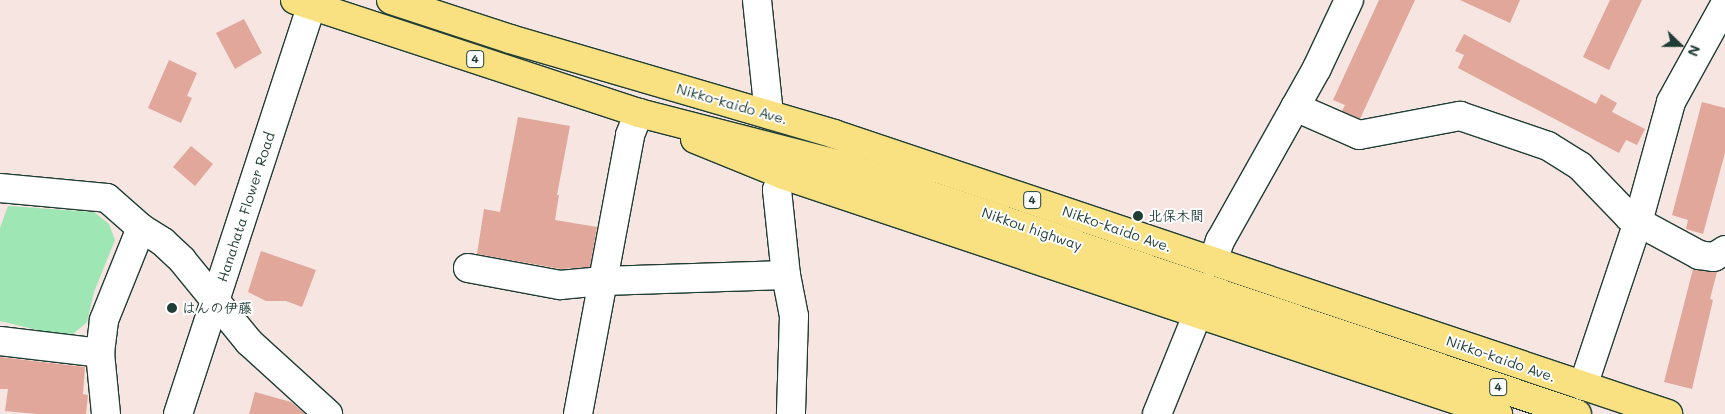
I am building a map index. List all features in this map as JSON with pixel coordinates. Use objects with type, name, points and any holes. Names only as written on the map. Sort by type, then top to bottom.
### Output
[{"type":"highway","name":"Nikko-kaido Ave.","points":[[391,0],[510,40],[769,114],[952,172],[1668,414]]},
{"type":"highway","name":"4","points":[[307,2],[639,113],[734,157],[783,175],[1498,414]]},
{"type":"highway","name":"Nikkou highway","points":[[639,113],[837,164],[1577,414]]},
{"type":"street","points":[[757,0],[769,114]]},
{"type":"street","points":[[1214,262],[1220,241],[1295,107],[1349,0]]},
{"type":"street","name":"Hanahata Flower Road","points":[[178,414],[215,302],[307,2]]},
{"type":"street","points":[[1583,386],[1638,222],[1671,102],[1725,4]]},
{"type":"street","points":[[1295,107],[1359,135],[1460,116],[1548,146],[1580,166],[1628,217],[1699,255],[1714,257],[1725,250]]},
{"type":"street","points":[[578,414],[630,135],[639,113]]},
{"type":"street","points":[[783,175],[777,190],[786,275],[794,316],[791,414]]},
{"type":"street","points":[[0,188],[107,198],[141,228],[163,242],[182,260],[249,342],[328,414]]},
{"type":"street","points":[[106,414],[100,353],[104,320],[141,228]]},
{"type":"street","points":[[468,268],[560,285],[603,281],[786,275]]},
{"type":"street","points":[[1157,414],[1198,313]]},
{"type":"street","points":[[0,342],[100,353]]},
{"type":"green space","points":[[8,206],[94,212],[109,224],[115,240],[94,292],[87,322],[73,334],[50,333],[0,321],[0,228]]},
{"type":"building","points":[[1379,0],[1415,0],[1360,119],[1342,111],[1345,105],[1333,100]]},
{"type":"building","points":[[1460,0],[1520,0],[1510,23]]},
{"type":"building","points":[[1610,0],[1642,0],[1609,70],[1583,57]]},
{"type":"building","points":[[244,19],[262,53],[235,69],[216,33]]},
{"type":"building","points":[[1464,34],[1596,104],[1601,94],[1617,103],[1612,112],[1645,129],[1637,145],[1626,140],[1619,153],[1458,68],[1464,55],[1455,51]]},
{"type":"building","points":[[169,60],[197,73],[187,96],[192,98],[181,123],[148,108]]},
{"type":"building","points":[[1702,102],[1725,108],[1725,153],[1703,234],[1686,229],[1688,220],[1672,215]]},
{"type":"building","points":[[518,117],[570,126],[557,195],[559,195],[555,220],[597,227],[590,267],[561,269],[477,254],[484,209],[500,212]]},
{"type":"building","points":[[191,146],[213,164],[195,186],[173,167]]},
{"type":"building","points":[[261,251],[316,270],[302,307],[286,301],[266,301],[248,292]]},
{"type":"building","points":[[1693,269],[1717,272],[1710,299],[1713,300],[1692,389],[1664,382]]},
{"type":"building","points":[[0,357],[85,367],[83,394],[88,395],[86,414],[37,414],[5,411],[8,389],[0,389]]},
{"type":"building","points":[[255,392],[291,402],[305,414],[249,414]]},
{"type":"place","name":"北保木間","points":[[1138,216]]},
{"type":"place","name":"はんの伊藤","points":[[172,308]]}]
